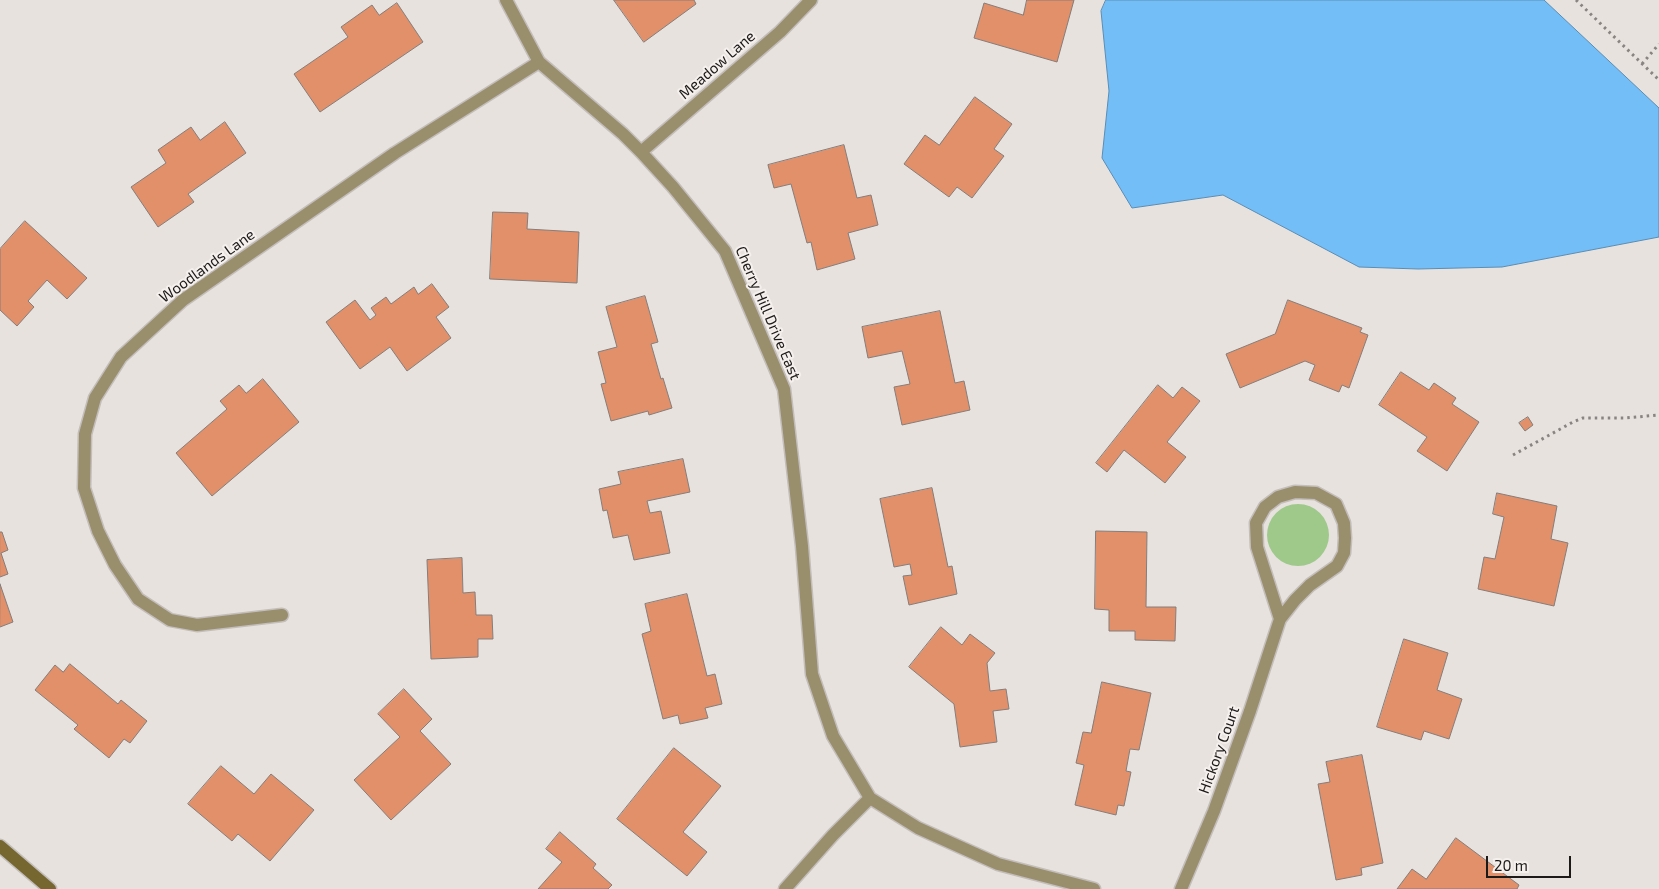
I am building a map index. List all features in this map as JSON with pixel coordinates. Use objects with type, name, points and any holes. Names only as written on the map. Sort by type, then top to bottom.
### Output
[{"type":"main road","points":[[0,846],[50,889]]},
{"type":"street","name":"Cherry Hill Drive East","points":[[506,0],[538,62],[641,152],[673,187],[725,251],[784,389],[802,546],[812,674],[833,736],[870,798]]},
{"type":"street","name":"Meadow Lane","points":[[641,152],[780,32],[811,0]]},
{"type":"street","name":"Woodlands Lane","points":[[282,614],[197,625],[170,620],[138,599],[115,565],[98,531],[84,488],[86,434],[95,398],[121,357],[184,300],[395,154],[538,62]]},
{"type":"street","name":"Hickory Court","points":[[1181,889],[1214,812],[1280,620],[1300,595],[1337,566],[1344,553],[1344,523],[1336,504],[1316,493],[1295,492],[1278,497],[1265,507],[1256,523],[1257,546],[1280,620]]},
{"type":"street","points":[[785,889],[833,835],[870,798],[918,828],[998,864],[1094,889]]},
{"type":"path","points":[[1576,0],[1659,80]]},
{"type":"path","points":[[1642,64],[1659,44]]},
{"type":"path","points":[[1513,455],[1583,418],[1626,418],[1659,415]]},
{"type":"green space","points":[[1298,504],[1315,509],[1320,513],[1324,518],[1329,535],[1324,552],[1320,557],[1315,561],[1298,566],[1281,561],[1276,557],[1272,552],[1267,535],[1272,518],[1276,513],[1281,509]]},
{"type":"water","points":[[1106,0],[1544,0],[1659,108],[1659,237],[1502,267],[1418,269],[1359,267],[1223,195],[1132,208],[1102,158],[1109,91],[1101,11]]},
{"type":"building","points":[[614,0],[694,0],[696,4],[644,42]]},
{"type":"building","points":[[1027,0],[1074,0],[1057,62],[974,38],[984,3],[1023,15]]},
{"type":"building","points":[[397,3],[423,42],[320,112],[294,74],[348,37],[341,27],[372,5],[379,15]]},
{"type":"building","points":[[975,97],[1012,124],[994,149],[1004,156],[972,198],[957,187],[949,197],[904,164],[925,135],[939,145]]},
{"type":"building","points":[[225,122],[246,153],[188,194],[194,202],[158,227],[131,187],[166,163],[158,150],[191,127],[200,140]]},
{"type":"building","points":[[844,145],[857,198],[871,195],[878,225],[848,233],[855,259],[817,270],[811,242],[807,243],[791,184],[774,188],[768,165]]},
{"type":"building","points":[[493,212],[528,213],[527,229],[579,232],[577,283],[490,279]]},
{"type":"building","points":[[25,221],[87,278],[67,299],[47,280],[28,301],[34,307],[17,326],[0,310],[0,249]]},
{"type":"building","points":[[432,284],[449,307],[436,317],[451,338],[407,371],[390,347],[360,369],[326,322],[355,300],[370,320],[376,315],[371,308],[386,297],[391,304],[414,287],[418,294]]},
{"type":"building","points":[[645,296],[658,342],[651,344],[672,408],[649,415],[648,411],[611,421],[601,384],[606,383],[598,352],[617,347],[606,307]]},
{"type":"building","points":[[1288,300],[1362,328],[1360,332],[1368,335],[1349,388],[1342,385],[1339,392],[1309,380],[1315,365],[1305,361],[1240,388],[1226,354],[1275,334]]},
{"type":"building","points":[[940,311],[955,383],[964,381],[970,410],[902,425],[894,387],[910,384],[902,351],[868,358],[862,327]]},
{"type":"building","points":[[1401,372],[1429,390],[1434,383],[1456,398],[1452,404],[1479,422],[1447,471],[1417,451],[1427,437],[1379,405]]},
{"type":"building","points":[[263,379],[299,422],[212,496],[176,453],[227,409],[220,401],[239,385],[246,393]]},
{"type":"building","points":[[1158,385],[1173,398],[1182,387],[1200,401],[1167,442],[1186,457],[1165,483],[1124,450],[1107,472],[1096,463]]},
{"type":"building","points":[[1528,417],[1533,425],[1525,431],[1519,423]]},
{"type":"building","points":[[683,459],[690,492],[647,501],[650,513],[661,511],[670,553],[634,560],[628,535],[613,538],[607,510],[603,511],[599,489],[621,484],[618,472]]},
{"type":"building","points":[[932,488],[948,567],[952,566],[957,594],[909,605],[903,576],[912,575],[910,564],[894,567],[880,499]]},
{"type":"building","points":[[1497,493],[1557,506],[1551,539],[1568,543],[1554,606],[1478,589],[1484,557],[1495,559],[1504,517],[1493,514]]},
{"type":"building","points":[[1096,531],[1147,532],[1146,607],[1176,607],[1175,641],[1135,640],[1135,631],[1109,631],[1109,610],[1095,609]]},
{"type":"building","points":[[0,532],[2,532],[8,550],[1,553],[8,574],[0,577]]},
{"type":"building","points":[[462,558],[463,593],[475,592],[476,615],[492,615],[493,639],[478,639],[478,657],[431,659],[427,560]]},
{"type":"building","points":[[0,584],[13,622],[0,627]]},
{"type":"building","points":[[687,594],[707,676],[715,674],[722,704],[705,708],[708,718],[680,724],[678,715],[663,719],[642,634],[651,631],[645,604]]},
{"type":"building","points":[[941,627],[962,645],[970,634],[995,653],[987,663],[990,691],[1006,689],[1009,709],[993,711],[997,742],[960,747],[954,704],[909,667]]},
{"type":"building","points":[[1404,639],[1448,653],[1437,690],[1462,699],[1449,739],[1424,731],[1421,740],[1377,727]]},
{"type":"building","points":[[70,664],[118,704],[121,700],[147,721],[130,743],[124,739],[109,758],[74,729],[78,725],[35,690],[55,665],[63,672]]},
{"type":"building","points":[[1102,682],[1151,693],[1139,750],[1130,749],[1126,771],[1131,772],[1124,806],[1118,805],[1116,815],[1075,805],[1084,765],[1076,763],[1083,732],[1091,733]]},
{"type":"building","points":[[404,689],[432,719],[420,731],[451,764],[391,820],[354,780],[400,737],[378,714]]},
{"type":"building","points":[[674,748],[721,786],[683,832],[707,852],[687,876],[617,819]]},
{"type":"building","points":[[1362,755],[1383,863],[1361,868],[1362,875],[1336,880],[1318,784],[1330,782],[1326,762]]},
{"type":"building","points":[[221,766],[254,794],[271,774],[314,810],[270,861],[238,834],[232,841],[188,804]]},
{"type":"building","points":[[560,832],[596,864],[593,868],[612,885],[608,889],[538,889],[562,862],[546,849]]},
{"type":"building","points":[[1456,838],[1519,885],[1517,889],[1397,889],[1412,869],[1426,879]]}]
